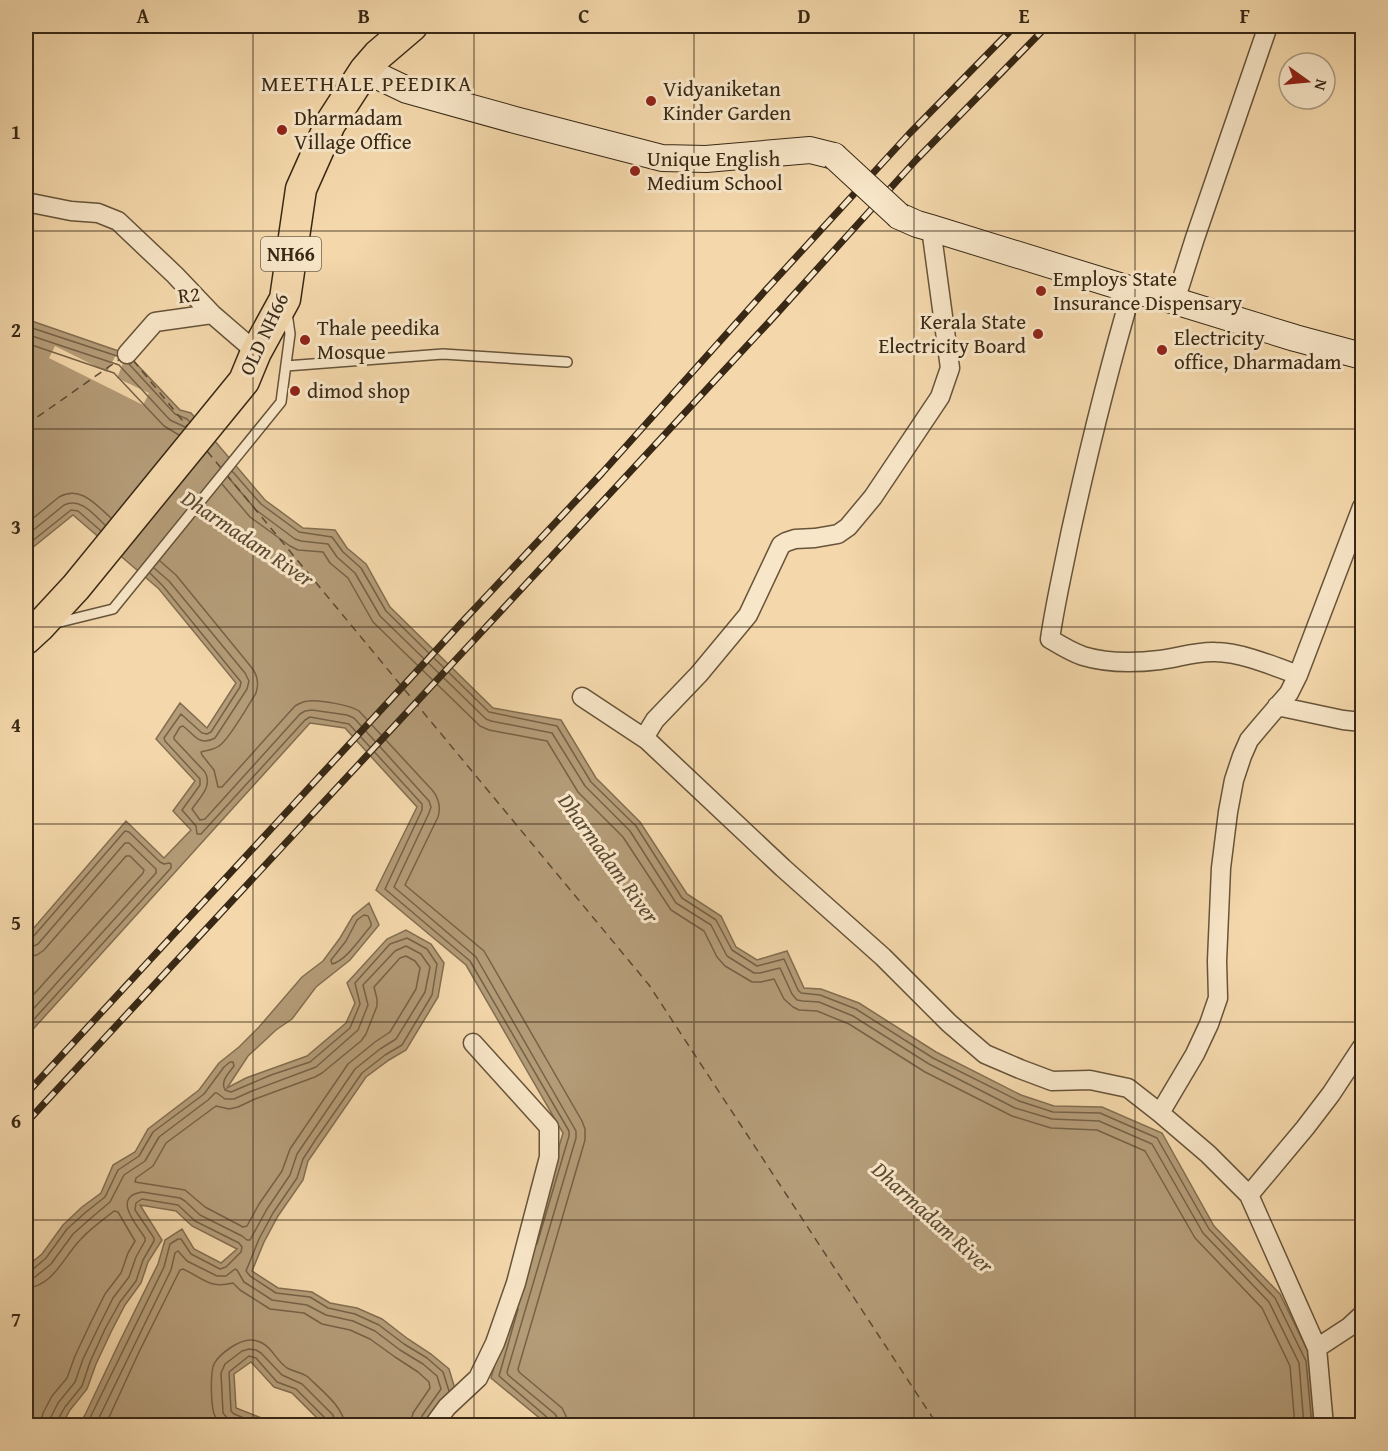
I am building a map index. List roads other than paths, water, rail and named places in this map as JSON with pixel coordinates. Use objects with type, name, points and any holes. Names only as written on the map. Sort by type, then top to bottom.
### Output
[{"type":"main road","name":"OLD NH66","points":[[32,633],[76,586],[244,381],[256,352],[285,298],[301,189],[330,124],[365,70],[378,55],[412,26]]},
{"type":"main road","points":[[365,70],[407,90],[662,158],[706,159],[810,150],[834,156],[899,216],[916,224],[1132,290],[1362,356]]},
{"type":"street","points":[[1175,301],[1194,238],[1268,26]]},
{"type":"street","points":[[26,202],[71,211],[98,213],[118,221],[212,314]]},
{"type":"street","points":[[646,741],[647,733],[655,720],[699,674],[748,615],[781,545],[795,539],[838,534],[848,527],[873,496],[940,397],[950,368],[931,228]]},
{"type":"street","points":[[1132,290],[1110,363],[1084,470],[1056,600],[1050,639],[1082,656],[1120,662],[1160,660],[1215,652],[1235,655],[1298,675]]},
{"type":"street","name":"R2","points":[[127,354],[155,322],[212,314],[256,352]]},
{"type":"street","points":[[1161,1113],[1195,1054],[1214,1014],[1218,998],[1217,961],[1221,868],[1234,780],[1249,740],[1289,693],[1298,675],[1362,507]]},
{"type":"street","points":[[582,697],[646,741],[883,957],[949,1023],[985,1054],[1052,1081],[1090,1080],[1128,1088],[1208,1154],[1249,1195],[1317,1348],[1324,1425]]},
{"type":"street","points":[[1277,706],[1362,722]]},
{"type":"street","points":[[432,1425],[447,1407],[478,1378],[495,1343],[516,1283],[549,1157],[549,1127],[473,1043]]},
{"type":"street","points":[[1249,1195],[1331,1094],[1362,1047]]},
{"type":"street","points":[[1317,1348],[1362,1315]]},
{"type":"lane","points":[[32,633],[112,609],[281,402],[290,334],[285,298]]},
{"type":"lane","points":[[286,366],[442,354],[567,362]]},
{"type":"water","name":"Dharmadam River","points":[[26,319],[127,354],[180,410],[191,413],[265,500],[303,528],[335,530],[347,548],[366,564],[390,607],[493,708],[561,720],[596,778],[640,822],[687,894],[721,916],[736,947],[757,960],[787,951],[804,988],[821,989],[859,1003],[936,1052],[1021,1095],[1054,1106],[1102,1107],[1162,1133],[1214,1226],[1280,1294],[1312,1360],[1318,1425],[548,1425],[491,1378],[563,1133],[466,965],[376,890],[417,807],[345,728],[310,723],[26,1037],[26,937],[126,821],[164,858],[191,830],[173,811],[195,781],[156,739],[180,703],[207,728],[236,683],[159,589],[73,515],[26,553]]},
{"type":"water","points":[[369,903],[379,925],[350,960],[316,987],[292,1019],[276,1030],[248,1056],[227,1088],[246,1078],[307,1056],[346,1023],[355,1003],[347,983],[387,939],[406,930],[431,944],[444,963],[438,997],[406,1050],[366,1077],[308,1161],[303,1180],[278,1216],[252,1271],[278,1288],[312,1292],[330,1303],[357,1308],[382,1319],[449,1369],[456,1392],[431,1425],[324,1425],[292,1393],[274,1387],[251,1362],[234,1374],[236,1408],[275,1425],[79,1425],[158,1264],[165,1240],[182,1229],[194,1249],[221,1263],[237,1249],[192,1226],[176,1211],[140,1205],[162,1240],[148,1262],[141,1283],[125,1305],[111,1332],[87,1389],[70,1410],[62,1425],[26,1426],[26,1267],[42,1254],[63,1225],[101,1193],[113,1165],[135,1152],[148,1129],[199,1090],[219,1063],[259,1027],[302,977],[323,961],[353,916]]},
{"type":"railway","points":[[26,1094],[602,473],[909,134],[1015,26]]},
{"type":"railway","points":[[26,1123],[770,321],[916,160],[1047,26]]},
{"type":"place","name":"Vidyaniketan Kinder Garden","points":[[651,101]]},
{"type":"place","name":"Dharmadam Village Office","points":[[282,130]]},
{"type":"place","name":"Unique English Medium School","points":[[635,171]]},
{"type":"place","name":"Employs State Insurance Dispensary","points":[[1041,291]]},
{"type":"place","name":"Kerala State Electricity Board","points":[[1038,334]]},
{"type":"place","name":"Thale peedika Mosque","points":[[305,340]]},
{"type":"place","name":"Electricity office, Dharmadam","points":[[1162,350]]},
{"type":"place","name":"dimod shop","points":[[295,391]]},
{"type":"district","name":"MEETHALE PEEDIKA","points":[[367,83]]}]
